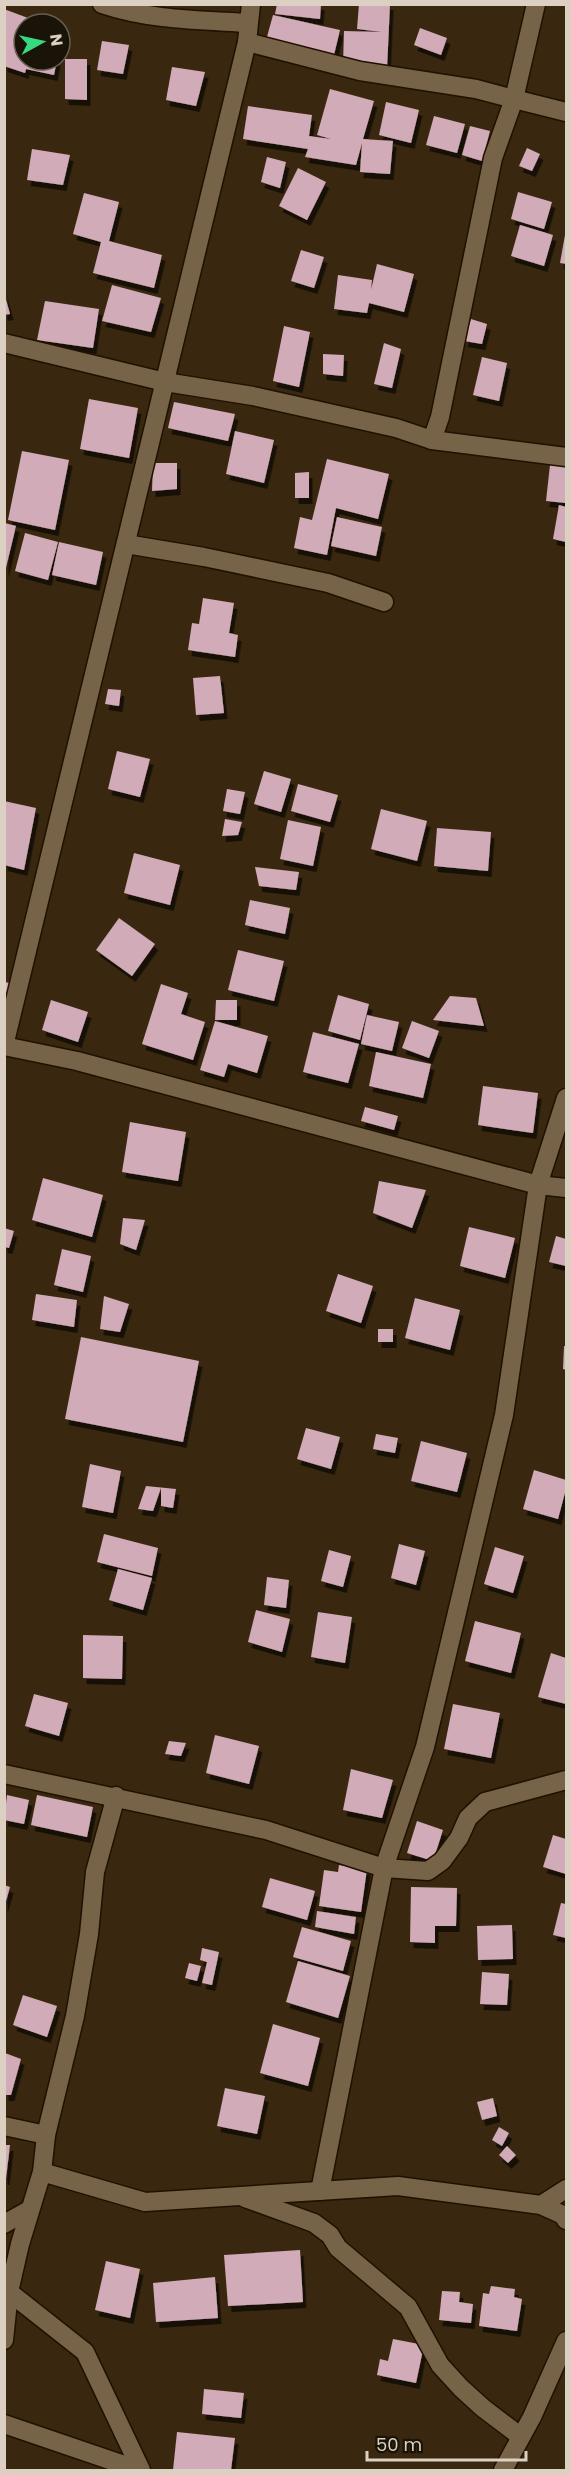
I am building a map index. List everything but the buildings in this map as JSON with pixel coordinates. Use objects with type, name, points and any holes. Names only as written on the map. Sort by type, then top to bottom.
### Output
[{"type":"street","points":[[102,4],[148,17],[249,14],[247,42],[4,1046],[77,1061],[538,1185],[567,1188]]},
{"type":"street","points":[[432,440],[440,417],[493,158],[514,99],[536,4]]},
{"type":"street","points":[[247,42],[360,71],[476,90],[567,112]]},
{"type":"street","points":[[4,344],[165,382],[253,396],[396,428],[432,440],[567,457]]},
{"type":"street","points":[[126,544],[204,556],[328,583],[384,602]]},
{"type":"street","points":[[320,2191],[384,1868],[425,1747],[501,1426],[538,1185],[567,1098]]},
{"type":"street","points":[[4,1774],[116,1796],[266,1830],[384,1868],[428,1871],[442,1861],[459,1838],[468,1818],[485,1802],[567,1780]]},
{"type":"street","points":[[4,2340],[9,2292],[29,2210],[42,2172],[46,2135],[75,2016],[89,1934],[95,1872],[116,1796]]},
{"type":"street","points":[[4,2126],[46,2135]]},
{"type":"street","points":[[42,2172],[145,2202],[191,2201],[238,2195],[398,2186],[541,2205],[563,2215],[567,2220]]},
{"type":"street","points":[[541,2205],[567,2190]]},
{"type":"street","points":[[238,2195],[314,2223],[330,2235],[338,2248],[408,2307],[440,2365],[461,2388],[520,2436]]},
{"type":"street","points":[[4,2224],[29,2210]]},
{"type":"street","points":[[9,2292],[85,2352],[140,2470]]},
{"type":"street","points":[[503,2470],[532,2417],[567,2341]]},
{"type":"street","points":[[4,2424],[140,2470]]}]
